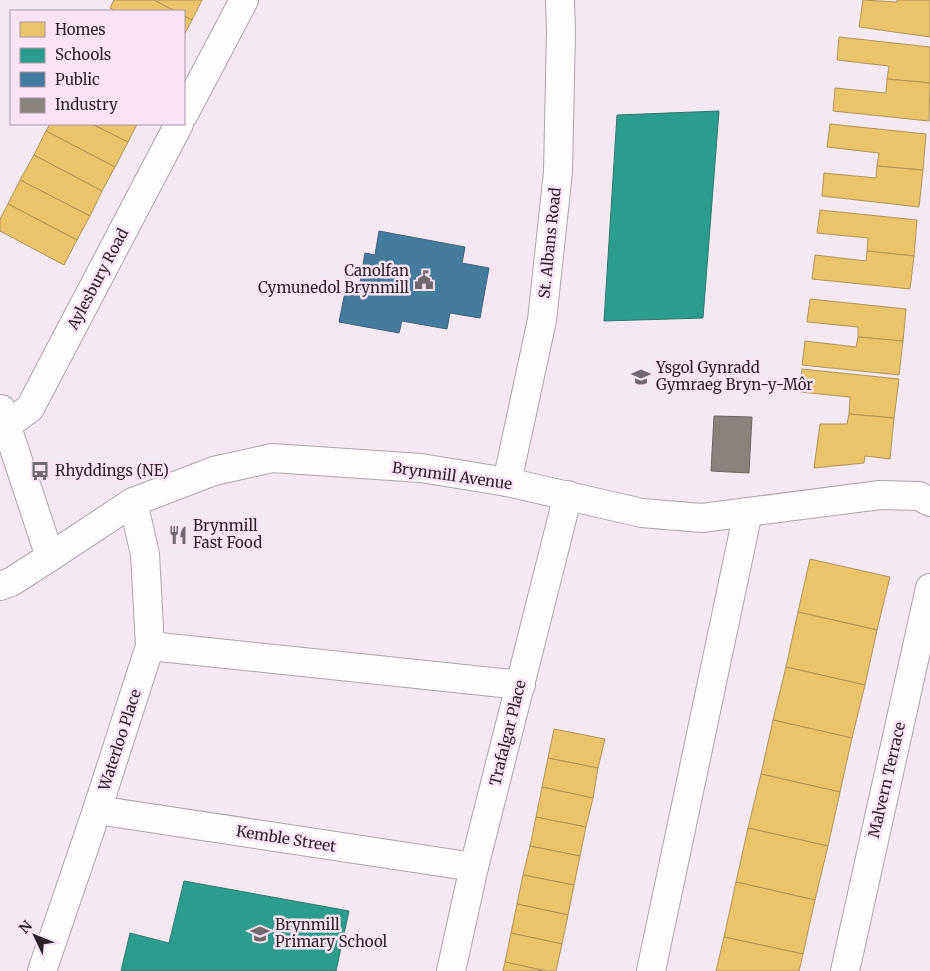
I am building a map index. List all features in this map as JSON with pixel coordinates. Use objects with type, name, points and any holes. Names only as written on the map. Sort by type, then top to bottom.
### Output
[{"type":"street","points":[[185,112],[244,0]]},
{"type":"street","name":"St. Albans Road","points":[[507,482],[542,320],[558,172],[560,0]]},
{"type":"street","name":"Aylesbury Road","points":[[3,417],[30,408],[178,125]]},
{"type":"street","points":[[3,417],[50,557]]},
{"type":"street","name":"Brynmill Avenue","points":[[0,586],[12,582],[132,502],[214,471],[272,458],[420,468],[507,482],[642,513],[702,518],[880,494],[919,496],[930,502]]},
{"type":"street","name":"Trafalgar Place","points":[[451,971],[474,867],[568,495]]},
{"type":"street","name":"Waterloo Place","points":[[42,971],[150,646],[145,554],[132,502]]},
{"type":"street","points":[[651,971],[748,512]]},
{"type":"street","name":"Malvern Terrace","points":[[845,971],[930,588]]},
{"type":"street","points":[[150,646],[521,685]]},
{"type":"street","name":"Kemble Street","points":[[97,810],[474,867]]},
{"type":"building: Homes","points":[[114,0],[154,0],[173,10],[113,10],[110,8]]},
{"type":"building: Homes","points":[[154,0],[202,0],[192,20],[185,16],[185,10],[173,10]]},
{"type":"building: Homes","points":[[863,0],[897,2],[897,0],[930,0],[930,37],[859,27]]},
{"type":"building: Homes","points":[[185,16],[192,20],[185,33]]},
{"type":"building: Homes","points":[[839,37],[930,47],[930,83],[887,79],[889,66],[837,60]]},
{"type":"building: Homes","points":[[887,79],[930,83],[929,121],[833,111],[835,88],[886,93]]},
{"type":"building: Homes","points":[[830,124],[926,134],[923,170],[877,166],[879,153],[827,147]]},
{"type":"building: Homes","points":[[49,125],[94,125],[128,142],[115,167],[46,131]]},
{"type":"building: Homes","points":[[94,125],[136,125],[128,142]]},
{"type":"building: Homes","points":[[46,131],[115,167],[102,191],[34,155]]},
{"type":"building: Homes","points":[[34,155],[102,191],[90,216],[20,180]]},
{"type":"building: Homes","points":[[877,166],[923,170],[919,207],[822,196],[824,173],[876,178]]},
{"type":"building: Homes","points":[[20,180],[90,216],[77,240],[8,204]]},
{"type":"building: Homes","points":[[8,204],[77,240],[64,265],[0,231],[0,219]]},
{"type":"building: Homes","points":[[820,210],[917,220],[914,256],[867,251],[868,238],[817,233]]},
{"type":"building: Homes","points":[[867,251],[914,256],[910,289],[812,279],[815,255],[866,261]]},
{"type":"building: Homes","points":[[810,299],[906,309],[903,341],[858,337],[858,327],[807,322]]},
{"type":"building: Homes","points":[[858,337],[903,341],[899,375],[802,365],[805,341],[856,347]]},
{"type":"building: Homes","points":[[802,369],[899,379],[894,418],[849,414],[850,397],[800,392]]},
{"type":"building: Homes","points":[[849,414],[894,418],[890,459],[865,456],[864,463],[814,468],[820,424],[847,424]]},
{"type":"building: Homes","points":[[810,559],[890,577],[877,630],[798,612]]},
{"type":"building: Homes","points":[[798,612],[877,630],[865,685],[786,667]]},
{"type":"building: Homes","points":[[786,667],[865,685],[852,738],[773,720]]},
{"type":"building: Homes","points":[[773,720],[852,738],[840,792],[761,774]]},
{"type":"building: Homes","points":[[554,729],[605,739],[598,768],[548,758]]},
{"type":"building: Homes","points":[[548,758],[598,768],[593,798],[542,787]]},
{"type":"building: Homes","points":[[761,774],[840,792],[828,846],[748,828]]},
{"type":"building: Homes","points":[[542,787],[593,798],[586,827],[536,817]]},
{"type":"building: Homes","points":[[536,817],[586,827],[580,856],[530,846]]},
{"type":"building: Homes","points":[[748,828],[828,846],[815,900],[736,882]]},
{"type":"building: Homes","points":[[530,846],[580,856],[574,885],[523,875]]},
{"type":"building: Homes","points":[[523,875],[574,885],[568,915],[517,904]]},
{"type":"building: Homes","points":[[736,882],[815,900],[803,954],[724,937]]},
{"type":"building: Homes","points":[[517,904],[568,915],[562,944],[511,933]]},
{"type":"building: Homes","points":[[511,933],[562,944],[556,971],[546,971],[505,962]]},
{"type":"building: Homes","points":[[724,937],[803,954],[799,971],[716,971]]},
{"type":"building: Homes","points":[[505,962],[546,971],[503,971]]},
{"type":"building: Schools","points":[[719,111],[703,318],[604,321],[617,115]]},
{"type":"building: Schools","points":[[184,881],[349,911],[336,971],[121,971],[130,933],[169,943]]},
{"type":"building: Public","name":"Canolfan Cymunedol Brynmill","points":[[379,231],[465,247],[462,263],[489,268],[480,318],[450,313],[447,329],[402,321],[399,333],[339,322],[345,292],[358,295],[365,253],[375,255]]},
{"type":"building: Industry","points":[[714,416],[752,417],[749,473],[711,471]]},
{"type":"place","name":"Canolfan Cymunedol Brynmill","points":[[424,280]]},
{"type":"place","name":"Ysgol Gynradd Gymraeg Bryn-y-Môr","points":[[641,377]]},
{"type":"place","name":"Rhyddings (NE)","points":[[40,471]]},
{"type":"place","name":"Brynmill Fast Food","points":[[178,535]]},
{"type":"place","name":"Brynmill Primary School","points":[[260,934]]}]
